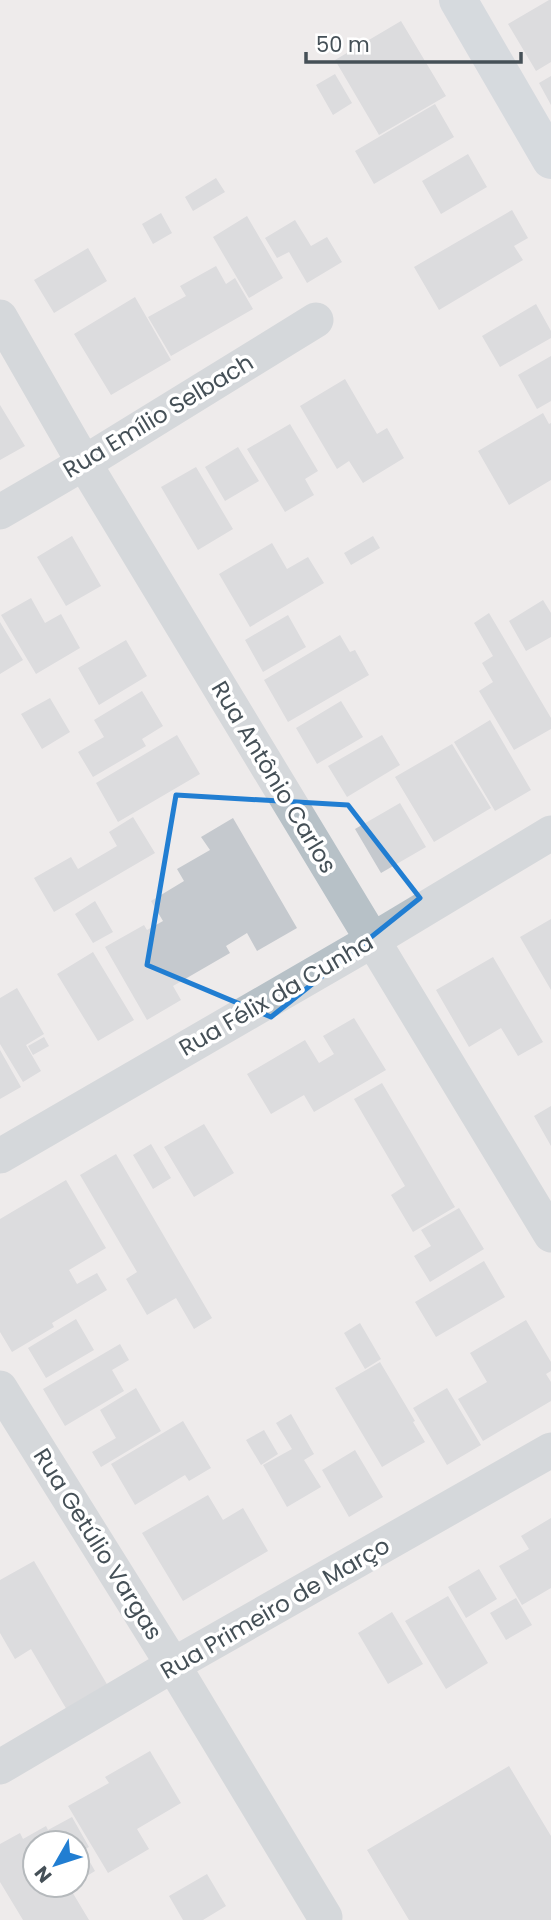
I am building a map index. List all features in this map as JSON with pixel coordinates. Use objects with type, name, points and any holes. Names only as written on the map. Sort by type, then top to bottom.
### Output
[{"type":"main road","points":[[458,0],[551,160]]},
{"type":"street","name":"Rua Antônio Carlos","points":[[0,317],[84,463],[551,1234]]},
{"type":"street","name":"Rua Emílio Selbach","points":[[0,512],[316,320]]},
{"type":"street","name":"Rua Félix da Cunha","points":[[0,1156],[373,940],[551,833]]},
{"type":"street","name":"Rua Getúlio Vargas","points":[[0,1388],[173,1665],[325,1917]]},
{"type":"street","name":"Rua Primeiro de Março","points":[[0,1767],[173,1665],[551,1450]]},
{"type":"highlighted area","points":[[176,795],[348,805],[420,898],[271,1017],[147,965]]},
{"type":"building","points":[[549,0],[551,62],[536,71],[508,24]]},
{"type":"building","points":[[401,21],[446,96],[379,135],[335,60]]},
{"type":"building","points":[[335,74],[352,103],[333,115],[316,85]]},
{"type":"building","points":[[551,76],[551,105],[539,83]]},
{"type":"building","points":[[435,104],[454,137],[374,184],[355,151]]},
{"type":"building","points":[[468,154],[487,187],[441,214],[422,181]]},
{"type":"building","points":[[216,178],[225,192],[193,211],[185,197]]},
{"type":"building","points":[[512,210],[528,238],[514,246],[523,260],[439,310],[414,267]]},
{"type":"building","points":[[161,213],[172,233],[153,244],[142,224]]},
{"type":"building","points":[[247,216],[283,278],[249,298],[213,237]]},
{"type":"building","points":[[295,220],[311,246],[327,237],[342,262],[307,283],[289,252],[277,258],[265,238]]},
{"type":"building","points":[[88,248],[107,281],[54,313],[34,280]]},
{"type":"building","points":[[216,266],[226,284],[235,278],[253,309],[171,356],[148,317],[186,296],[180,286]]},
{"type":"building","points":[[135,297],[171,360],[111,395],[74,334]]},
{"type":"building","points":[[536,304],[551,331],[551,338],[500,367],[482,336]]},
{"type":"building","points":[[551,356],[551,401],[537,409],[518,375]]},
{"type":"building","points":[[345,379],[377,434],[387,428],[404,458],[363,483],[349,461],[337,469],[300,406]]},
{"type":"building","points":[[0,405],[25,446],[0,460]]},
{"type":"building","points":[[543,413],[549,424],[551,423],[551,480],[509,505],[478,451]]},
{"type":"building","points":[[290,424],[318,471],[305,479],[314,495],[285,512],[247,449]]},
{"type":"building","points":[[238,447],[259,481],[225,501],[205,467]]},
{"type":"building","points":[[196,467],[233,529],[198,550],[161,487]]},
{"type":"building","points":[[72,536],[101,586],[66,606],[37,557]]},
{"type":"building","points":[[373,536],[380,548],[351,565],[344,553]]},
{"type":"building","points":[[272,543],[287,569],[308,557],[324,583],[250,627],[219,574]]},
{"type":"building","points":[[31,598],[45,623],[61,614],[80,648],[36,674],[1,615]]},
{"type":"building","points":[[543,600],[551,613],[551,637],[526,651],[509,621]]},
{"type":"building","points":[[489,613],[551,718],[551,729],[514,750],[479,691],[493,682],[482,663],[493,656],[474,623]]},
{"type":"building","points":[[288,615],[306,647],[263,672],[245,640]]},
{"type":"building","points":[[0,622],[23,660],[0,674]]},
{"type":"building","points":[[340,635],[350,652],[355,650],[369,675],[288,722],[264,680]]},
{"type":"building","points":[[126,640],[147,676],[99,705],[78,668]]},
{"type":"building","points":[[142,691],[163,726],[142,739],[146,746],[93,777],[78,752],[104,737],[94,720]]},
{"type":"building","points":[[50,698],[70,732],[42,749],[21,714]]},
{"type":"building","points":[[341,701],[363,737],[317,764],[296,728]]},
{"type":"building","points":[[490,720],[531,790],[495,811],[454,742]]},
{"type":"building","points":[[177,735],[200,774],[118,822],[96,783]]},
{"type":"building","points":[[382,735],[400,765],[347,797],[328,766]]},
{"type":"building","points":[[452,744],[491,808],[434,842],[395,777]]},
{"type":"building","points":[[400,803],[426,847],[381,873],[355,829]]},
{"type":"building","points":[[133,817],[155,853],[54,912],[34,878],[71,857],[78,869],[117,846],[109,832]]},
{"type":"building","points":[[233,818],[297,928],[257,951],[247,933],[226,946],[230,953],[173,986],[181,1000],[147,1020],[105,947],[144,925],[147,930],[163,921],[151,901],[184,881],[177,869],[210,850],[201,837]]},
{"type":"building","points":[[95,901],[113,932],[93,943],[75,914]]},
{"type":"building","points":[[551,919],[551,990],[520,937]]},
{"type":"building","points":[[93,952],[134,1020],[98,1041],[57,974]]},
{"type":"building","points":[[493,957],[543,1042],[518,1056],[501,1028],[469,1047],[436,990]]},
{"type":"building","points":[[17,988],[44,1034],[26,1045],[41,1071],[23,1082],[0,1044],[0,998]]},
{"type":"building","points":[[354,1018],[386,1070],[314,1112],[304,1095],[271,1114],[247,1074],[305,1040],[319,1063],[334,1054],[323,1036]]},
{"type":"building","points":[[44,1037],[49,1046],[33,1055],[28,1046]]},
{"type":"building","points":[[0,1050],[21,1087],[0,1099]]},
{"type":"building","points":[[382,1083],[455,1207],[413,1232],[391,1195],[405,1186],[354,1099]]},
{"type":"building","points":[[551,1106],[551,1146],[534,1116]]},
{"type":"building","points":[[204,1124],[234,1173],[194,1197],[164,1147]]},
{"type":"building","points":[[151,1144],[171,1178],[153,1189],[133,1155]]},
{"type":"building","points":[[116,1154],[212,1318],[194,1329],[176,1298],[147,1315],[126,1279],[137,1272],[80,1175]]},
{"type":"building","points":[[66,1180],[106,1248],[69,1270],[77,1284],[97,1273],[107,1290],[52,1323],[54,1327],[12,1352],[0,1332],[0,1219]]},
{"type":"building","points":[[459,1208],[484,1249],[430,1282],[414,1256],[431,1246],[421,1230]]},
{"type":"building","points":[[484,1261],[505,1297],[436,1337],[415,1302]]},
{"type":"building","points":[[76,1319],[94,1350],[46,1378],[28,1348]]},
{"type":"building","points":[[526,1320],[551,1362],[551,1371],[546,1374],[551,1382],[551,1401],[483,1441],[458,1399],[487,1382],[470,1353]]},
{"type":"building","points":[[360,1323],[381,1359],[365,1369],[344,1333]]},
{"type":"building","points":[[120,1344],[129,1360],[112,1370],[124,1391],[65,1426],[43,1389]]},
{"type":"building","points":[[380,1362],[425,1442],[382,1467],[335,1388]]},
{"type":"building","points":[[136,1388],[161,1431],[101,1467],[92,1452],[116,1438],[100,1410]]},
{"type":"building","points":[[447,1388],[481,1445],[447,1465],[413,1408]]},
{"type":"building","points":[[291,1414],[314,1454],[304,1460],[321,1487],[287,1507],[263,1465],[292,1449],[276,1423]]},
{"type":"building","points":[[183,1421],[211,1468],[189,1481],[185,1475],[135,1505],[111,1464]]},
{"type":"building","points":[[264,1430],[278,1454],[261,1465],[246,1440]]},
{"type":"building","points":[[355,1450],[383,1497],[349,1517],[322,1470]]},
{"type":"building","points":[[208,1495],[223,1520],[243,1508],[268,1551],[183,1601],[142,1533]]},
{"type":"building","points":[[551,1518],[551,1588],[522,1605],[499,1566],[529,1549],[521,1536]]},
{"type":"building","points":[[34,1561],[108,1686],[67,1710],[31,1649],[15,1659],[0,1633],[0,1580]]},
{"type":"building","points":[[479,1569],[497,1599],[466,1618],[448,1587]]},
{"type":"building","points":[[448,1596],[488,1663],[446,1689],[405,1621]]},
{"type":"building","points":[[516,1598],[532,1625],[506,1640],[490,1613]]},
{"type":"building","points":[[392,1612],[423,1664],[388,1684],[358,1633]]},
{"type":"building","points":[[150,1751],[181,1803],[137,1829],[149,1849],[108,1873],[91,1845],[91,1829],[82,1829],[68,1806],[109,1783],[105,1777]]},
{"type":"building","points":[[509,1766],[551,1836],[551,1920],[409,1920],[367,1850]]},
{"type":"building","points":[[72,1817],[79,1829],[50,1829]]},
{"type":"building","points":[[20,1833],[21,1899],[76,1899],[89,1920],[23,1920],[0,1882],[0,1844]]},
{"type":"building","points":[[207,1874],[226,1906],[203,1920],[183,1920],[169,1896]]}]
